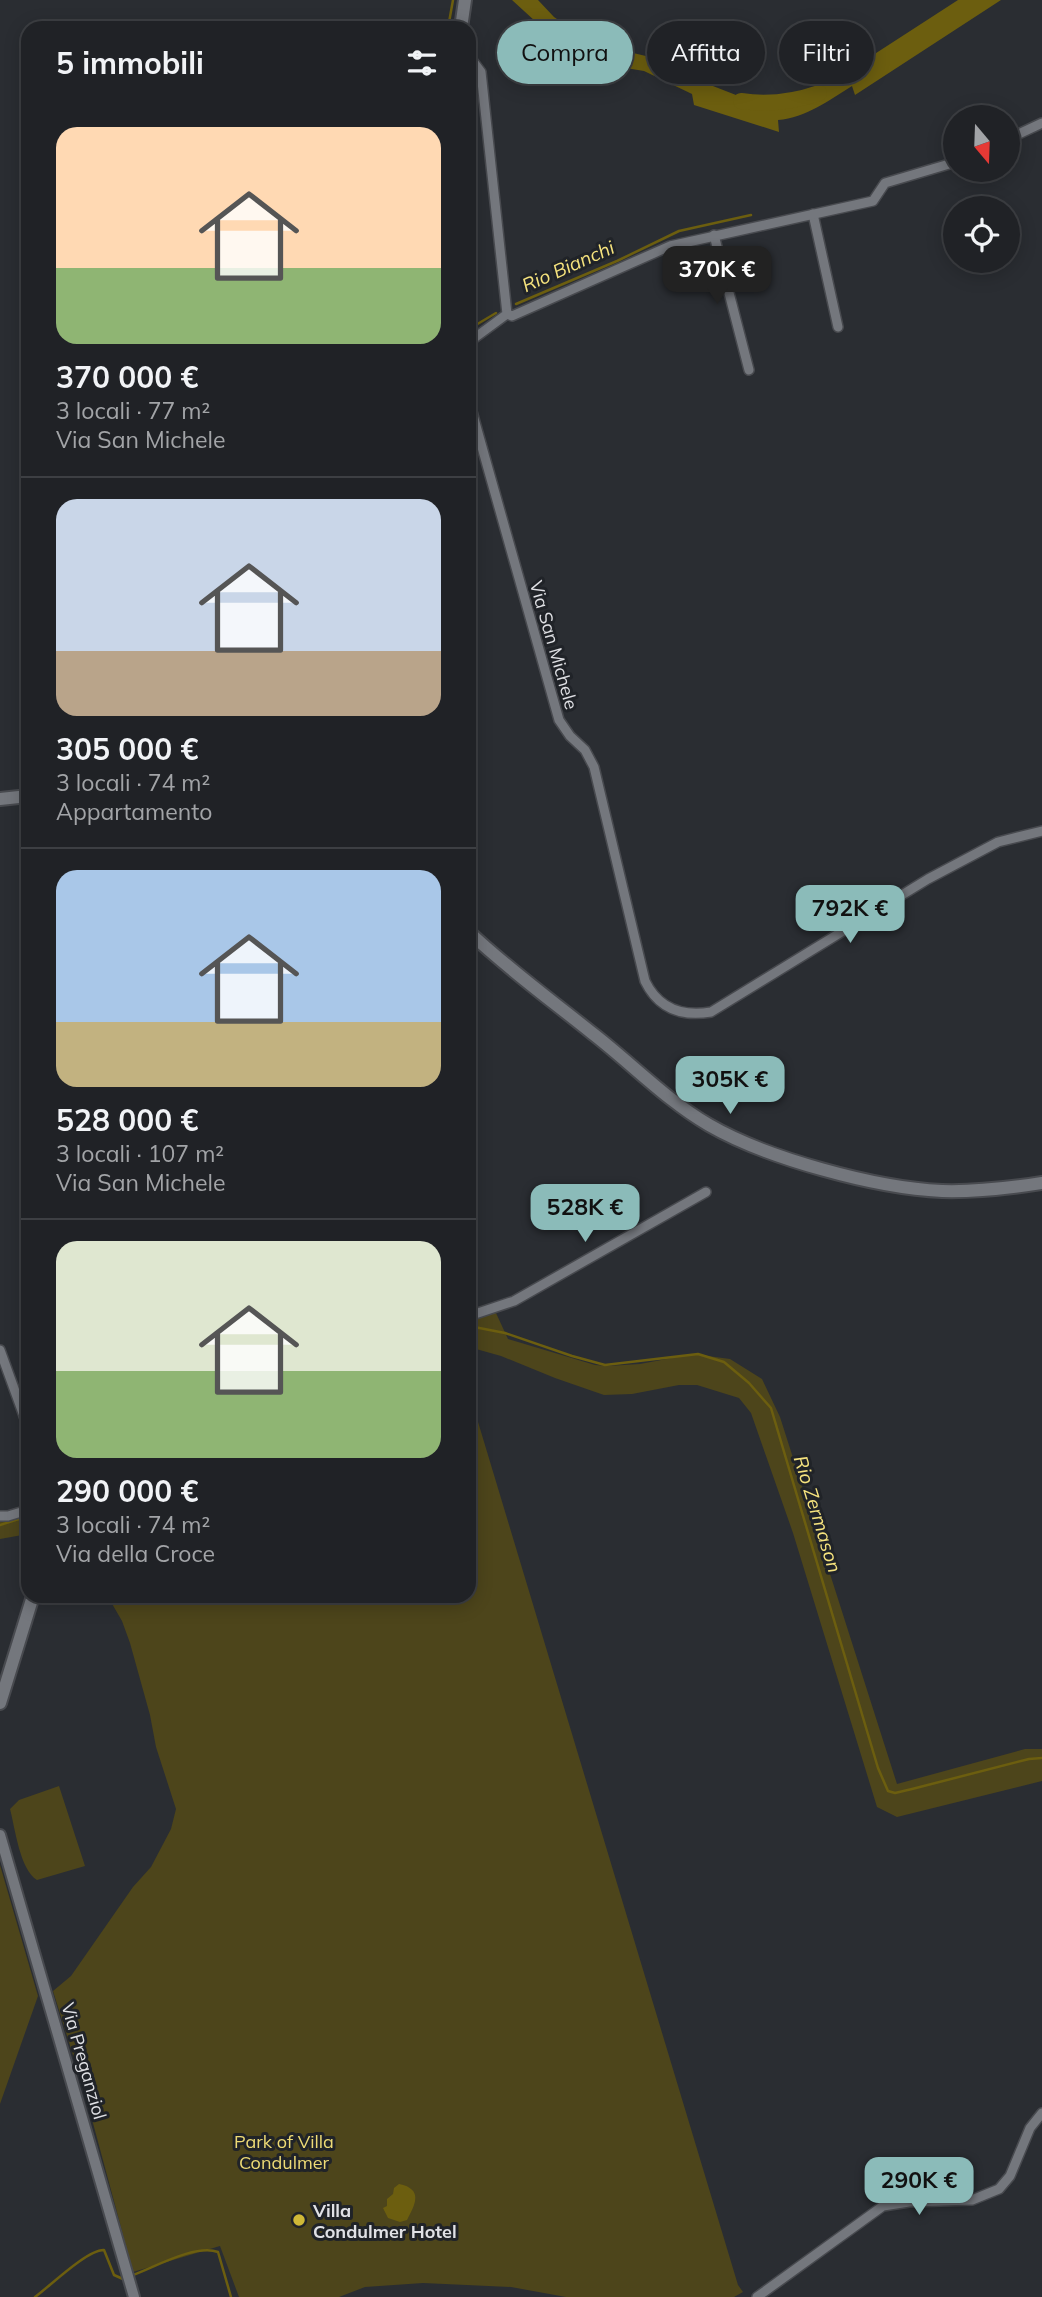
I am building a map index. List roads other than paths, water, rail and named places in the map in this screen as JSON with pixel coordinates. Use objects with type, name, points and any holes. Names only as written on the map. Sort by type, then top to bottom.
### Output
[{"type":"main road","points":[[462,21],[465,0]]},
{"type":"main road","points":[[0,799],[21,797]]},
{"type":"main road","points":[[476,938],[654,1085],[709,1125],[748,1143],[809,1165],[894,1186],[942,1191],[1042,1183]]},
{"type":"main road","points":[[0,1703],[31,1603]]},
{"type":"street","points":[[476,65],[481,72],[508,314]]},
{"type":"street","points":[[1020,133],[1042,122]]},
{"type":"street","points":[[508,314],[512,316],[670,246],[873,201],[885,183],[943,166]]},
{"type":"street","points":[[813,214],[838,327]]},
{"type":"street","points":[[714,235],[749,370]]},
{"type":"street","points":[[476,337],[508,314]]},
{"type":"street","name":"Via San Michele","points":[[476,426],[559,720],[570,736],[585,750],[594,766],[645,981],[663,1005],[686,1014],[711,1012],[928,879],[998,842],[1042,831]]},
{"type":"street","points":[[476,1314],[514,1301],[706,1192]]},
{"type":"street","points":[[0,1350],[21,1407]]},
{"type":"street","points":[[0,1516],[21,1512]]},
{"type":"street","name":"Via Preganziol","points":[[0,1835],[133,2296]]},
{"type":"street","points":[[757,2297],[883,2206],[909,2202],[972,2200],[999,2189],[1010,2176],[1030,2128],[1042,2113]]},
{"type":"waterway","name":"Rio Bianchi","points":[[449,21],[453,0]]},
{"type":"waterway","points":[[741,101],[780,102],[819,93]]},
{"type":"waterway","name":"Rio Bianchi","points":[[516,304],[679,231],[751,215]]},
{"type":"waterway","name":"Rio Bianchi","points":[[476,325],[496,313]]},
{"type":"waterway","name":"Rio Zermason","points":[[476,1327],[505,1333],[605,1365],[698,1354],[724,1362],[749,1383],[771,1408],[878,1768],[888,1791],[895,1793],[1042,1758]]},
{"type":"waterway","name":"Rio Zermason","points":[[0,1525],[21,1518]]},
{"type":"waterway","points":[[35,2297],[97,2251],[104,2250],[114,2275],[123,2279]]},
{"type":"waterway","points":[[133,2275],[198,2251],[218,2252],[231,2297]]},
{"type":"place","name":"Villa Condulmer Hotel","points":[[299,2220]]},
{"type":"park label","name":"Park of Villa Condulmer","points":[[284,2151]]}]
